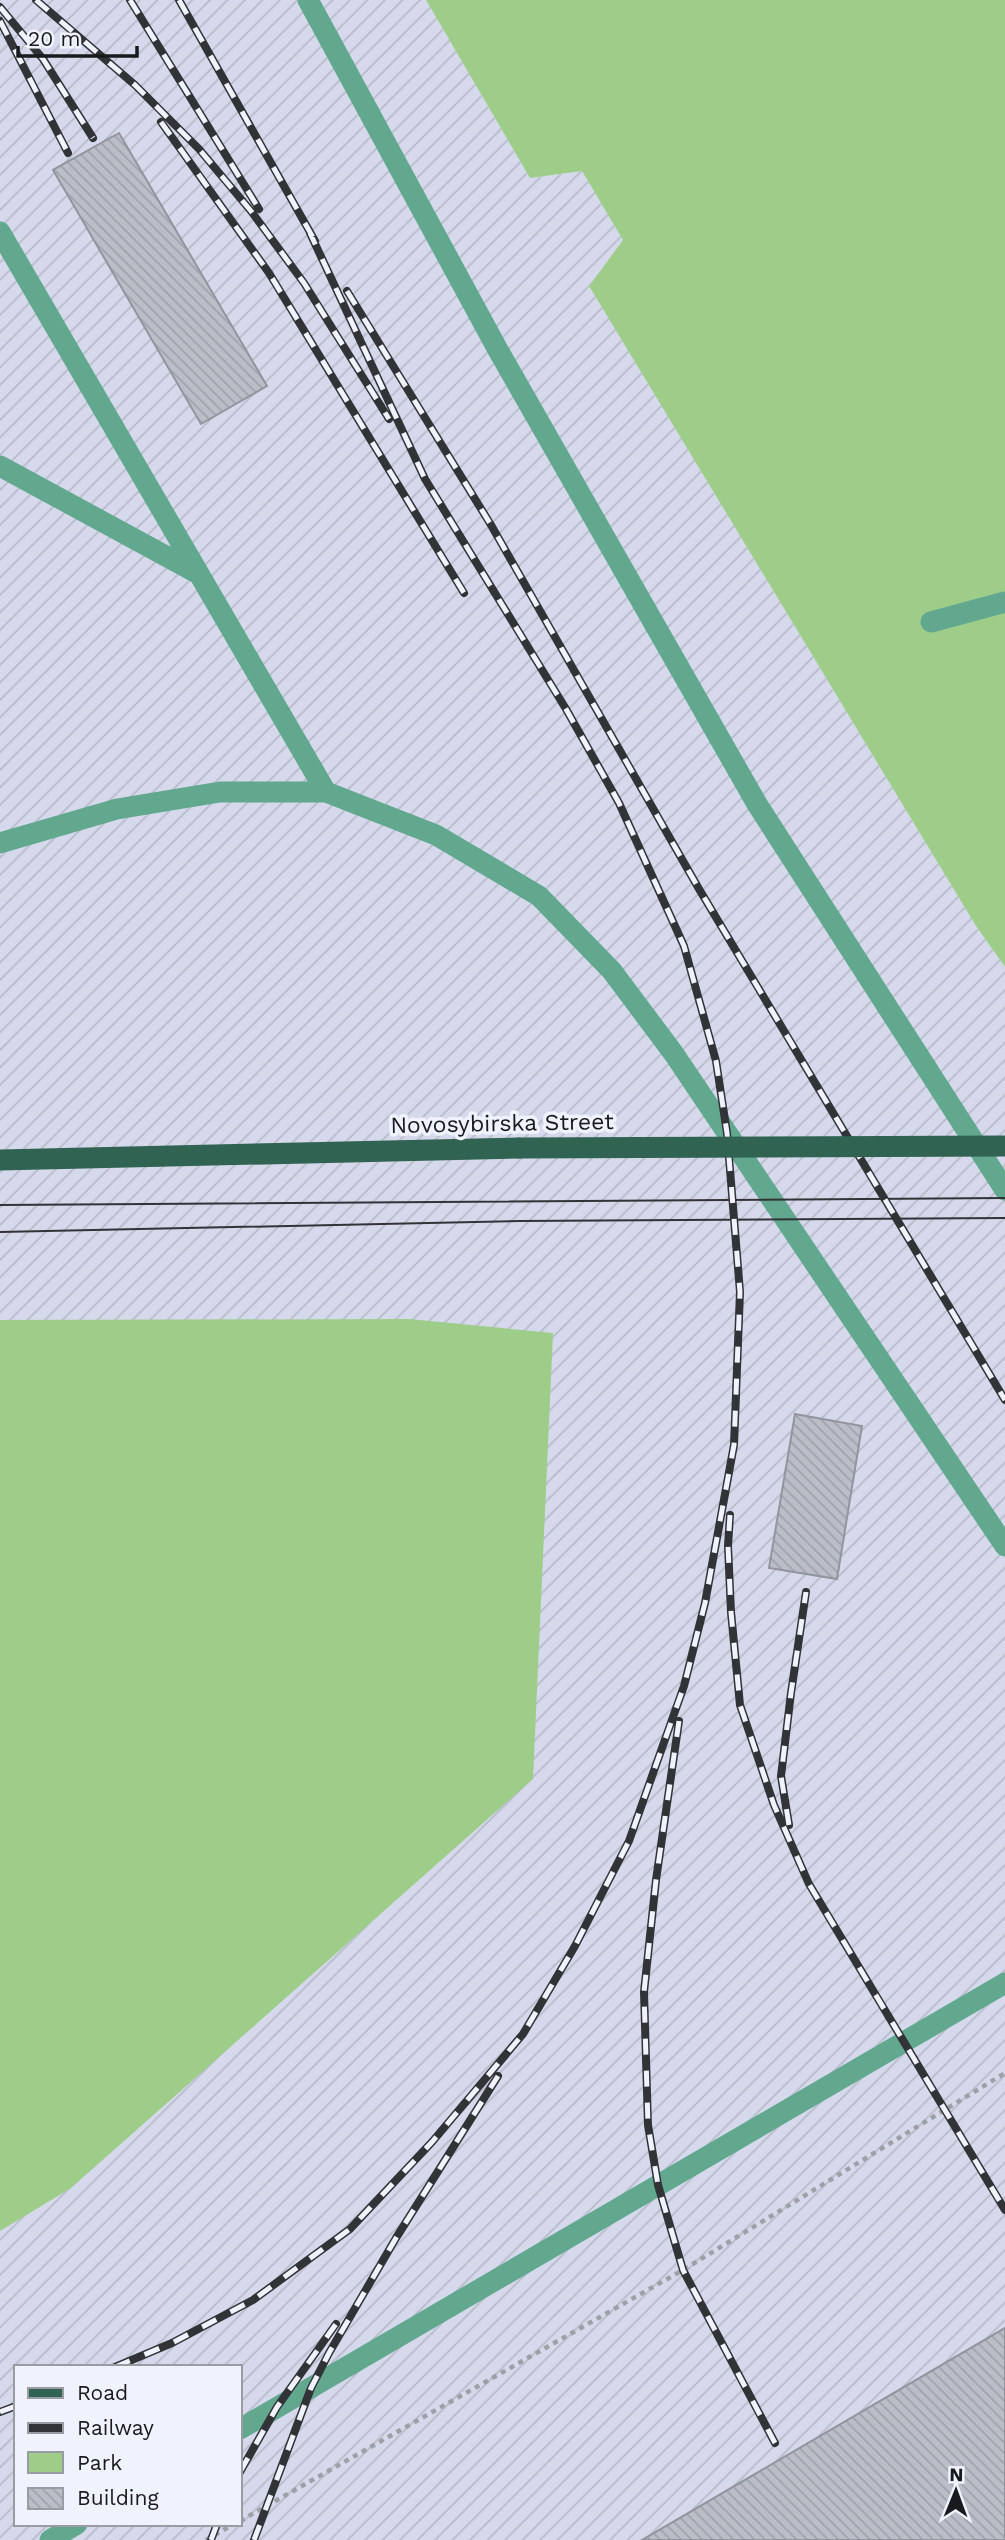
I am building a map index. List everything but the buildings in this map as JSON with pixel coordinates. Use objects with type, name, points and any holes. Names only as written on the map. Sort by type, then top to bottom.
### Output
[{"type":"main road","name":"Novosybirska Street","points":[[0,1160],[519,1148],[1005,1146]]},
{"type":"lane","points":[[308,0],[498,350],[757,804],[1005,1190]]},
{"type":"lane","points":[[0,232],[326,792]]},
{"type":"lane","points":[[0,466],[199,574]]},
{"type":"lane","points":[[932,622],[1005,601]]},
{"type":"lane","points":[[0,843],[117,808],[220,792],[326,792],[436,835],[539,896],[612,971],[682,1065],[1005,1546]]},
{"type":"lane","points":[[242,2428],[1005,1983]]},
{"type":"lane","points":[[50,2540],[74,2526]]},
{"type":"path","points":[[242,2520],[683,2270],[1005,2073]]},
{"type":"path","points":[[206,2540],[230,2526]]},
{"type":"shaded area","points":[[0,0],[426,0],[530,178],[582,171],[623,240],[589,286],[976,926],[1005,967],[1005,2540],[0,2540]]},
{"type":"green space","points":[[426,0],[1005,0],[1005,967],[976,926],[589,286],[623,240],[582,171],[530,178]]},
{"type":"green space","points":[[409,1319],[553,1333],[533,1779],[71,2188],[0,2231],[0,1320]]},
{"type":"tram line","points":[[0,1205],[1005,1198]]},
{"type":"tram line","points":[[0,1232],[520,1221],[1005,1218]]},
{"type":"railway","points":[[36,0],[135,85],[199,149],[251,211],[304,283],[389,419]]},
{"type":"railway","points":[[130,0],[259,209]]},
{"type":"railway","points":[[179,0],[315,241]]},
{"type":"railway","points":[[0,7],[43,59],[93,138]]},
{"type":"railway","points":[[0,21],[68,153]]},
{"type":"railway","points":[[161,122],[269,273],[464,593]]},
{"type":"railway","points":[[120,2365],[172,2343],[253,2300],[350,2229],[432,2142],[523,2034],[575,1946],[629,1841],[684,1686],[705,1603],[734,1445],[740,1292],[727,1133],[716,1061],[684,946],[619,803],[566,709],[425,479],[310,233]]},
{"type":"railway","points":[[347,291],[491,525],[699,889],[1005,1400]]},
{"type":"railway","points":[[730,1515],[728,1546],[731,1612],[740,1705],[774,1805],[809,1884],[1005,2210]]},
{"type":"railway","points":[[789,1825],[781,1776],[806,1592]]},
{"type":"railway","points":[[679,1721],[656,1880],[644,1992],[648,2125],[658,2185],[683,2270],[775,2443]]},
{"type":"railway","points":[[254,2540],[311,2388],[329,2353],[396,2238],[498,2076]]},
{"type":"railway","points":[[242,2468],[277,2407],[336,2324]]},
{"type":"railway","points":[[0,2412],[14,2407]]},
{"type":"railway","points":[[211,2540],[216,2526]]}]
